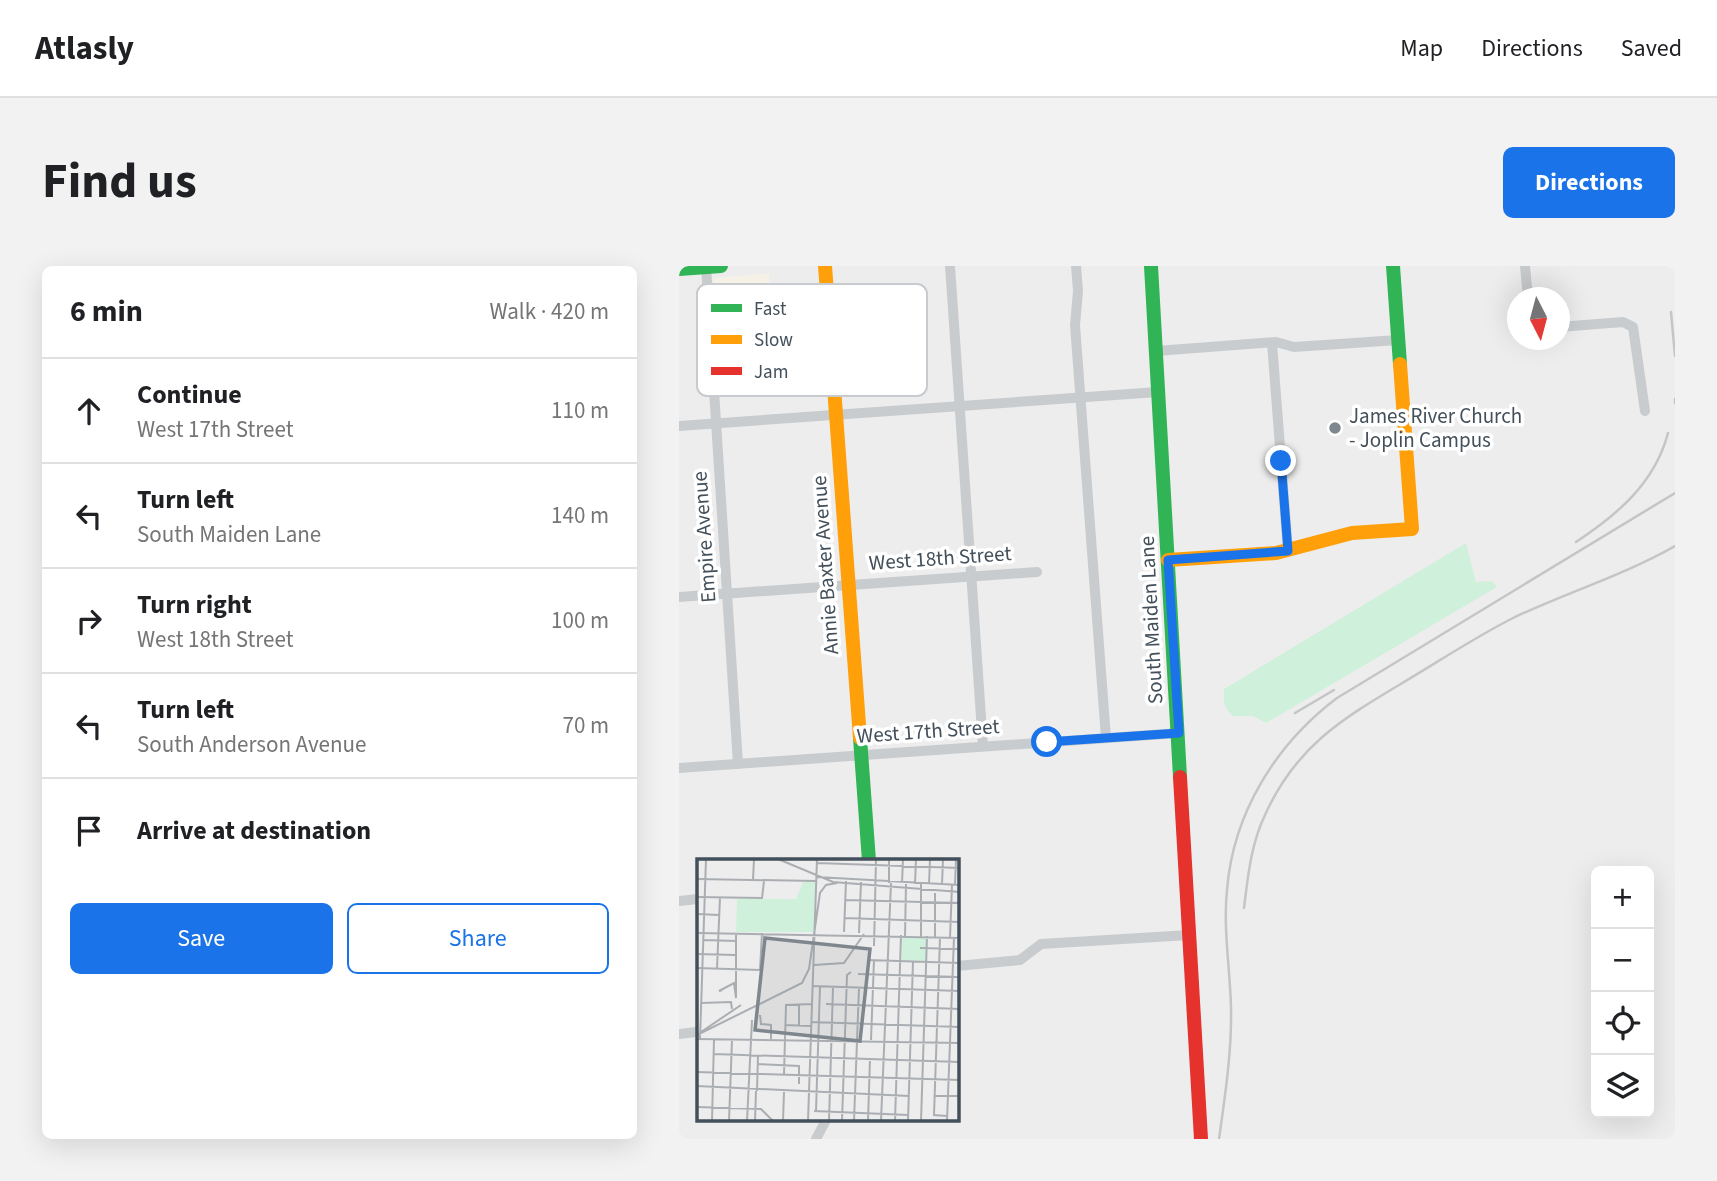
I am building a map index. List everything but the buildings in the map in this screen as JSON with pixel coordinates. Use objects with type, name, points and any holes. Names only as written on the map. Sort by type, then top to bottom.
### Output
[{"type":"street","points":[[679,269],[711,266]]},
{"type":"street","name":"Empire Avenue","points":[[711,266],[711,284]]},
{"type":"street","name":"Annie Baxter Avenue","points":[[825,266],[826,284]]},
{"type":"street","points":[[950,266],[983,746]]},
{"type":"street","points":[[1076,266],[1078,291],[1075,325],[1106,738]]},
{"type":"street","name":"South Maiden Lane","points":[[1151,266],[1201,1139]]},
{"type":"street","points":[[1168,560],[1288,551],[1352,533],[1412,528],[1393,266]]},
{"type":"street","points":[[1525,266],[1527,287]]},
{"type":"street","points":[[1570,326],[1623,322],[1631,325],[1635,330],[1645,411]]},
{"type":"street","points":[[1156,351],[1272,343],[1294,347],[1398,340]]},
{"type":"street","points":[[1272,343],[1288,551]]},
{"type":"street","points":[[679,426],[1158,392]]},
{"type":"street","name":"Empire Avenue","points":[[714,396],[738,764]]},
{"type":"street","name":"Annie Baxter Avenue","points":[[835,396],[869,859]]},
{"type":"street","name":"West 18th Street","points":[[679,597],[1037,572]]},
{"type":"street","name":"West 17th Street","points":[[679,768],[1179,733]]},
{"type":"street","points":[[679,901],[697,899]]},
{"type":"street","points":[[959,966],[1020,960],[1041,944],[1189,935]]},
{"type":"street","points":[[679,1034],[696,1032]]},
{"type":"street","points":[[816,1139],[825,1122]]},
{"type":"shaded area","points":[[769,273],[770,284],[713,284],[715,278]]},
{"type":"green space","points":[[1466,543],[1476,582],[1492,581],[1497,587],[1266,723],[1253,716],[1233,716],[1228,710],[1224,701],[1224,689]]},
{"type":"railway","points":[[1671,312],[1675,356]]},
{"type":"railway","points":[[1576,542],[1620,509],[1644,482],[1662,451],[1668,433]]},
{"type":"railway","points":[[1219,1139],[1230,1040],[1226,919],[1231,862],[1248,808],[1277,759],[1315,716],[1337,698],[1675,493]]},
{"type":"railway","points":[[1244,908],[1253,849],[1265,815],[1291,770],[1323,736],[1360,709],[1501,624],[1636,566],[1675,546]]},
{"type":"railway","points":[[1295,713],[1334,690]]},
{"type":"traffic: fast","points":[[679,269],[721,266]]},
{"type":"traffic: fast","points":[[1151,266],[1180,777]]},
{"type":"traffic: fast","points":[[1393,266],[1400,364]]},
{"type":"traffic: fast","points":[[860,738],[869,859]]},
{"type":"traffic: slow","points":[[825,266],[826,284]]},
{"type":"traffic: slow","points":[[1168,560],[1276,553],[1352,533],[1412,529],[1400,364]]},
{"type":"traffic: slow","points":[[835,396],[860,738]]},
{"type":"traffic: jam","points":[[1180,777],[1201,1139]]},
{"type":"place","name":"James River Church - Joplin Campus","points":[[1335,428]]},
{"type":"route","points":[[1047,742],[1179,733],[1168,560],[1288,551],[1281,461]]}]
